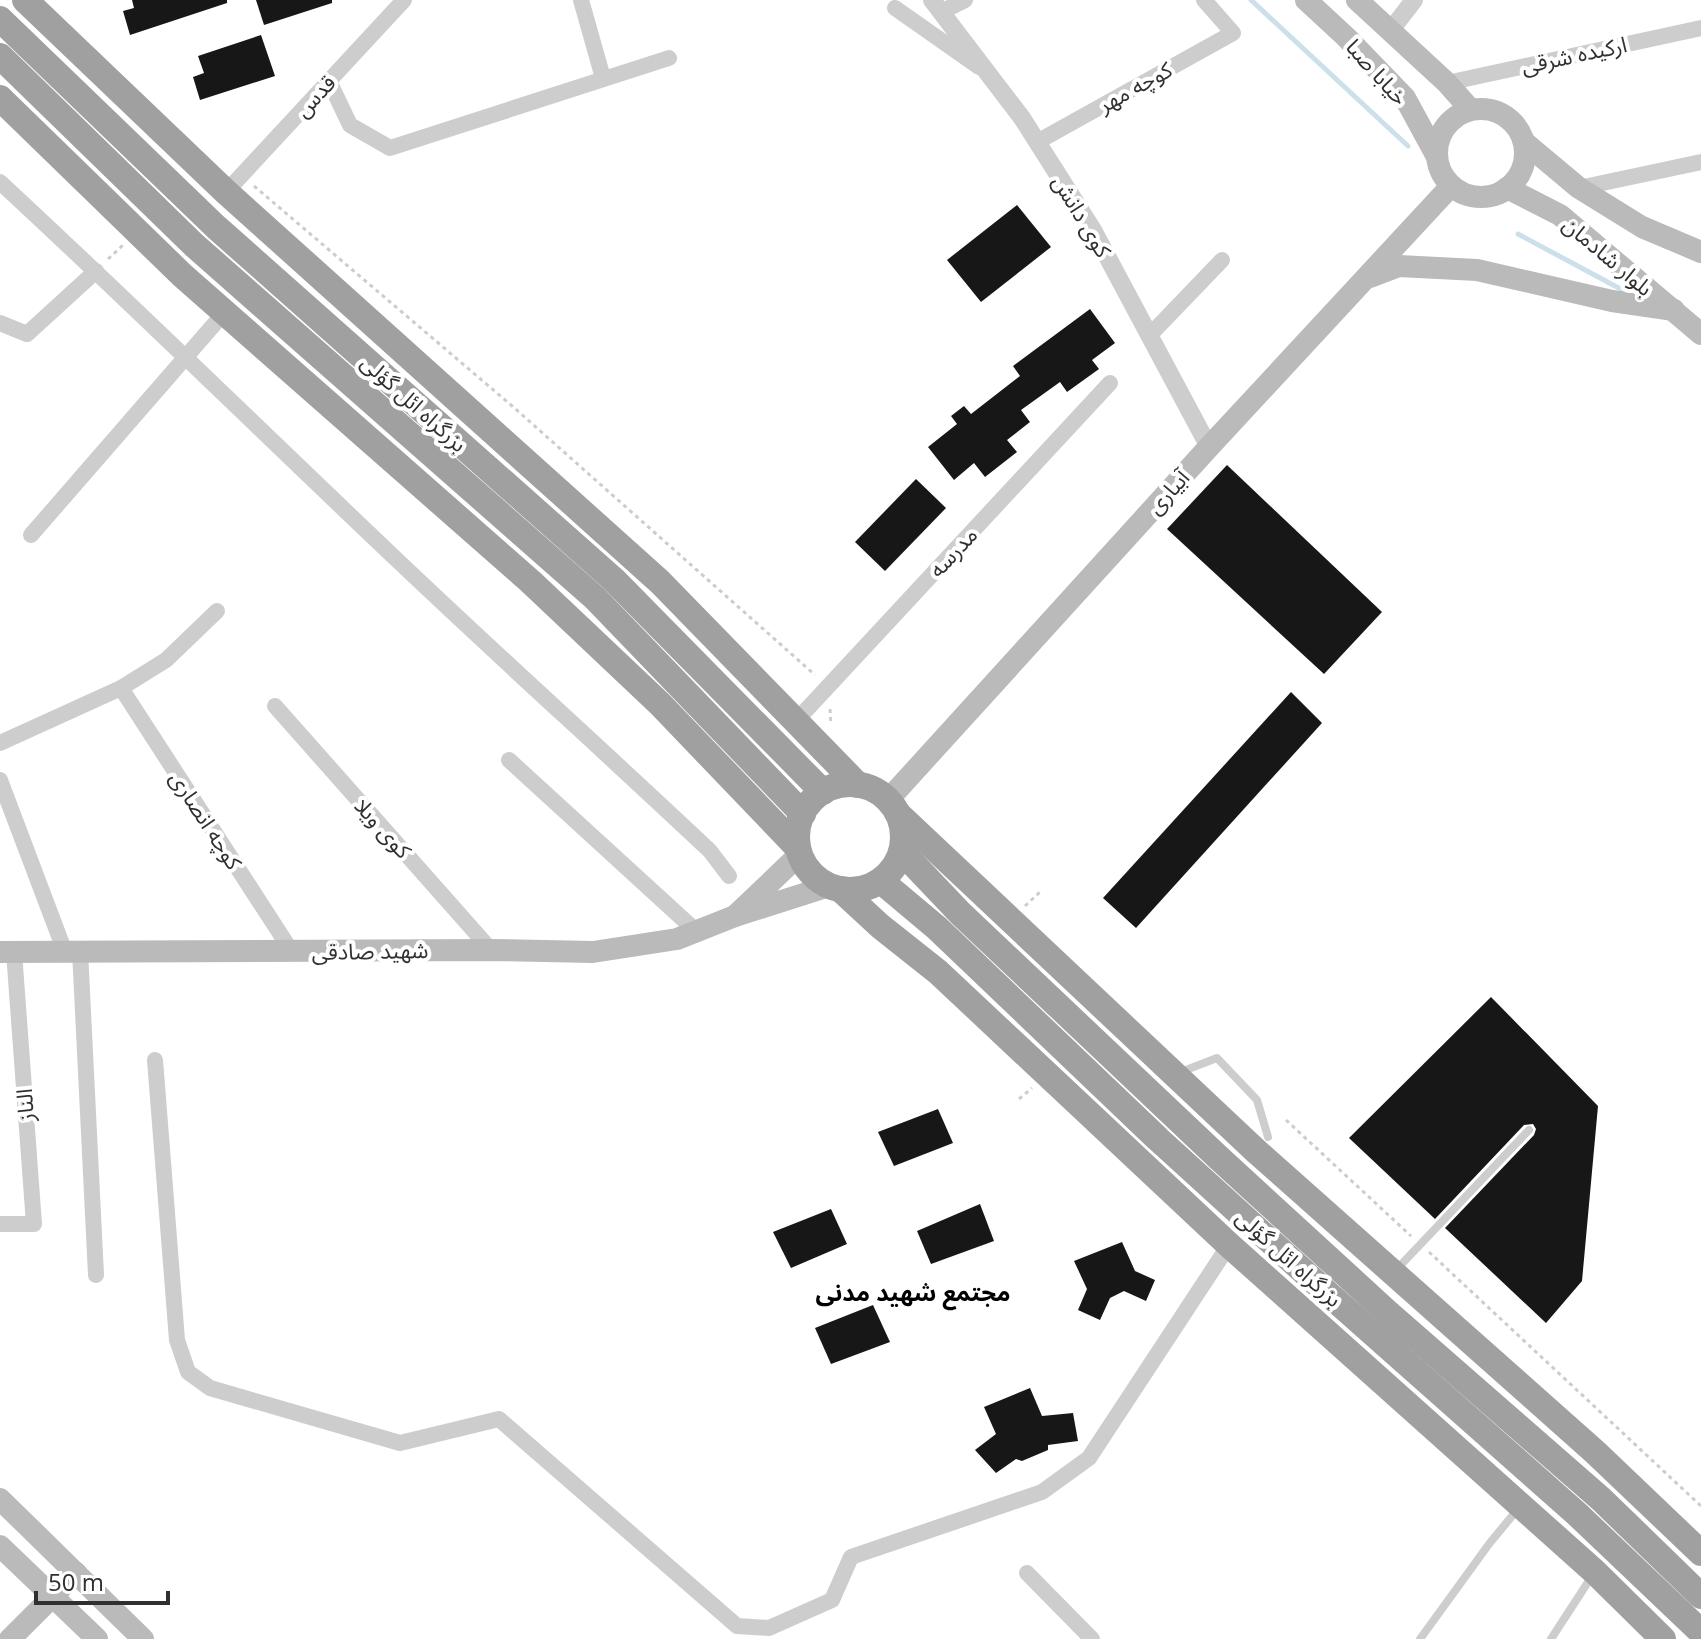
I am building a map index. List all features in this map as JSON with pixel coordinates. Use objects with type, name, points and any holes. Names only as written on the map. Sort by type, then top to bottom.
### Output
[{"type":"highway","points":[[25,0],[234,184],[660,582],[858,785]]},
{"type":"highway","name":"بزرگراه ائل گؤلی","points":[[0,19],[216,227],[614,580],[823,792]]},
{"type":"highway","name":"بزرگراه ائل گؤلی","points":[[0,56],[194,245],[595,598],[803,814]]},
{"type":"highway","points":[[0,98],[224,313],[541,592],[660,704],[799,851],[806,867],[816,878],[834,888],[938,972],[1229,1245],[1595,1572],[1663,1639]]},
{"type":"highway","points":[[799,851],[799,824],[811,801],[840,785],[858,785],[874,790],[1175,1074],[1393,1274],[1595,1452],[1701,1553]]},
{"type":"highway","points":[[834,888],[868,888],[894,868],[902,852],[902,826],[893,807]]},
{"type":"highway","name":"بزرگراه ائل گؤلی","points":[[902,852],[960,913],[1220,1159],[1387,1312],[1601,1499],[1701,1596]]},
{"type":"highway","name":"بزرگراه ائل گؤلی","points":[[881,881],[937,928],[1158,1139],[1303,1271],[1577,1514],[1701,1632]]},
{"type":"main road","name":"خیابا صبا","points":[[1306,0],[1405,98],[1436,155]]},
{"type":"main road","name":"خیابا صبا","points":[[1361,1],[1470,109]]},
{"type":"main road","points":[[1486,108],[1502,113],[1517,127],[1524,142],[1523,168],[1507,188],[1483,197],[1465,195],[1451,186],[1440,171],[1436,155],[1439,137],[1448,122],[1470,109],[1486,108]]},
{"type":"main road","name":"بلوار شادمان","points":[[1524,142],[1579,188],[1642,227],[1701,252]]},
{"type":"main road","name":"آبیاری","points":[[893,807],[1209,447],[1451,186]]},
{"type":"main road","name":"بلوار شادمان","points":[[1507,188],[1560,215],[1701,334]]},
{"type":"main road","points":[[1365,279],[1399,266],[1477,270],[1612,301],[1674,310]]},
{"type":"main road","name":"شهید صادقی","points":[[735,916],[799,851]]},
{"type":"main road","name":"شهید صادقی","points":[[7,952],[593,952],[677,939],[735,916],[834,888]]},
{"type":"main road","points":[[0,1499],[143,1639]]},
{"type":"main road","points":[[0,1546],[97,1639]]},
{"type":"main road","points":[[10,1639],[76,1573]]},
{"type":"street","name":"قدس","points":[[234,184],[404,0]]},
{"type":"street","points":[[581,0],[603,78]]},
{"type":"street","points":[[937,6],[965,0]]},
{"type":"street","name":"کوچه مهر","points":[[1037,142],[1233,33],[1204,0]]},
{"type":"street","points":[[1391,30],[1414,0]]},
{"type":"street","name":"کوی دانش","points":[[937,6],[1037,142],[1093,230],[1209,447]]},
{"type":"street","points":[[895,8],[989,74]]},
{"type":"street","name":"ارکیده شرقی","points":[[1447,83],[1701,28]]},
{"type":"street","points":[[329,81],[350,125],[390,148],[669,58]]},
{"type":"street","points":[[1579,188],[1701,162]]},
{"type":"street","points":[[0,182],[456,616],[701,843],[729,876]]},
{"type":"street","points":[[1149,336],[1222,260]]},
{"type":"street","points":[[0,323],[27,334],[96,271]]},
{"type":"street","points":[[31,535],[224,313]]},
{"type":"street","name":"مدرسه","points":[[796,721],[1110,383]]},
{"type":"street","points":[[0,743],[121,688],[166,660],[217,611]]},
{"type":"street","name":"کوچه انصاری","points":[[121,688],[292,952]]},
{"type":"street","name":"کوی ویلا","points":[[275,706],[491,950]]},
{"type":"street","points":[[509,760],[696,931]]},
{"type":"street","points":[[0,780],[72,951],[96,1275]]},
{"type":"street","name":"الناز","points":[[0,1224],[34,1224],[7,952]]},
{"type":"street","points":[[155,1060],[177,1340],[188,1372],[210,1388],[400,1443],[499,1419],[737,1626],[769,1628],[832,1600],[851,1557],[1042,1492],[1089,1458],[1229,1245]]},
{"type":"street","points":[[1027,1573],[1092,1639]]},
{"type":"lane","points":[[1175,1074],[1217,1058],[1257,1100],[1268,1137]]},
{"type":"lane","points":[[1393,1274],[1529,1130]]},
{"type":"lane","points":[[1420,1639],[1507,1520],[1521,1507]]},
{"type":"lane","points":[[1551,1639],[1595,1572]]},
{"type":"path","points":[[234,184],[511,405],[828,687],[835,761]]},
{"type":"path","points":[[96,271],[136,231]]},
{"type":"path","points":[[1286,1120],[1701,1506]]},
{"type":"building","points":[[132,0],[227,0],[227,3],[130,35],[123,11],[134,8]]},
{"type":"building","points":[[256,0],[332,0],[332,3],[264,25]]},
{"type":"building","points":[[261,35],[275,76],[200,100],[193,77],[204,73],[198,56]]},
{"type":"building","points":[[1017,205],[1051,247],[981,302],[947,260]]},
{"type":"building","points":[[1090,309],[1115,343],[1092,360],[1099,369],[1067,392],[1060,382],[1021,410],[1030,422],[1007,440],[1017,452],[985,477],[974,463],[954,480],[928,447],[957,424],[951,416],[964,406],[971,414],[1020,376],[1013,366]]},
{"type":"building","points":[[1227,465],[1382,612],[1324,674],[1167,529]]},
{"type":"building","points":[[916,479],[946,508],[885,571],[855,542]]},
{"type":"building","points":[[1291,692],[1322,723],[1136,928],[1103,898]]},
{"type":"building","points":[[1491,997],[1598,1106],[1582,1281],[1546,1323],[1445,1228],[1534,1135],[1536,1129],[1533,1124],[1524,1125],[1435,1219],[1349,1138]]},
{"type":"building","points":[[938,1109],[953,1143],[894,1166],[878,1132]]},
{"type":"building","points":[[980,1204],[994,1241],[931,1264],[917,1231]]},
{"type":"building","points":[[831,1209],[847,1244],[791,1268],[773,1232]]},
{"type":"building","points":[[1122,1242],[1135,1271],[1155,1280],[1146,1301],[1124,1291],[1110,1298],[1100,1320],[1078,1310],[1087,1289],[1074,1261]]},
{"type":"building","points":[[873,1305],[890,1342],[831,1364],[815,1328]]},
{"type":"building","points":[[1030,1388],[1042,1416],[1073,1413],[1078,1441],[1048,1445],[1048,1450],[1022,1461],[1016,1459],[996,1473],[975,1450],[996,1434],[984,1407]]},
{"type":"waterway","points":[[1251,0],[1408,146]]},
{"type":"waterway","points":[[1518,234],[1630,294]]},
{"type":"district","name":"مجتمع شهید مدنی","points":[[913,1293]]}]
